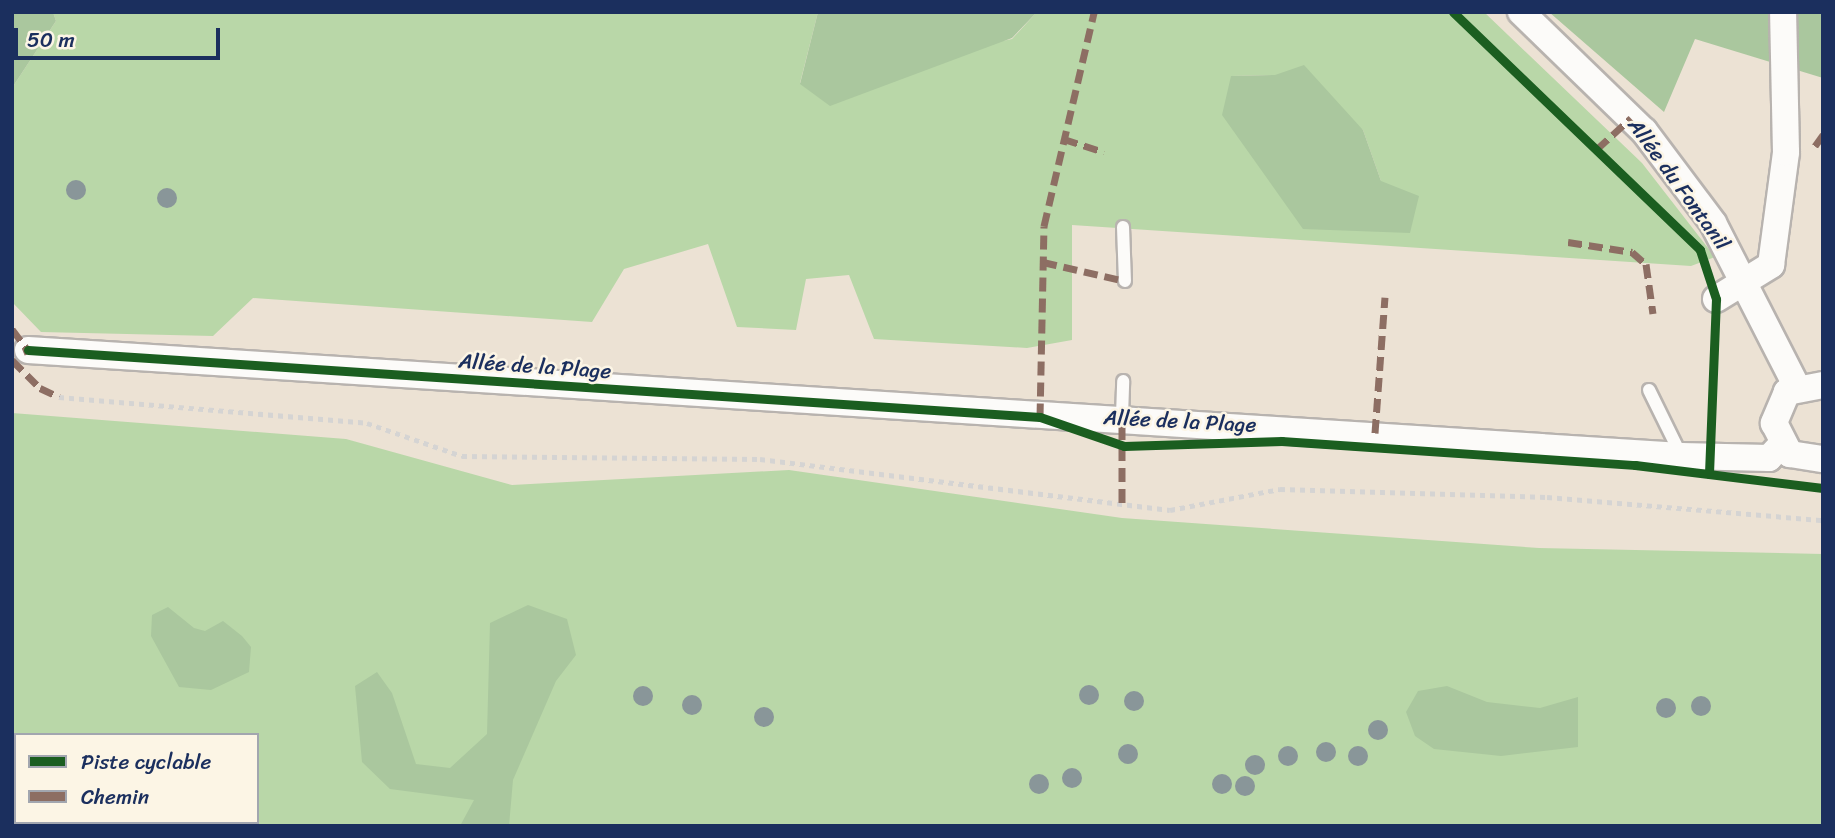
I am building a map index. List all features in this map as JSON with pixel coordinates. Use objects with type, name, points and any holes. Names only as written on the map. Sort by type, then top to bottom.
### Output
[{"type":"street","name":"Allée du Fontanil","points":[[1521,12],[1644,131],[1713,223],[1810,386]]},
{"type":"street","points":[[1716,299],[1749,284],[1771,265],[1786,152],[1784,13]]},
{"type":"street","name":"Allée de la Plage","points":[[28,350],[1040,417],[1122,416],[1681,456],[1769,458],[1781,445]]},
{"type":"street","points":[[1810,386],[1775,412],[1781,445],[1802,459],[1823,459]]},
{"type":"lane","points":[[1123,227],[1125,281]]},
{"type":"lane","points":[[1122,416],[1123,381]]},
{"type":"lane","points":[[1649,390],[1681,456]]},
{"type":"path","points":[[59,397],[367,423],[462,456],[760,459],[1170,510],[1280,489],[1547,496],[1823,520]]},
{"type":"green space","points":[[12,12],[53,12],[56,21],[12,88]]},
{"type":"green space","points":[[53,12],[818,12],[800,83],[1012,39],[1037,12],[1484,12],[1642,163],[1715,257],[1691,266],[1072,225],[1072,340],[1027,348],[874,339],[849,275],[806,279],[796,330],[737,327],[708,244],[624,269],[592,322],[253,298],[213,336],[41,332],[12,302],[12,88],[56,21]],"holes":[[[1275,75],[1363,130],[1381,181],[1232,76]]]},
{"type":"green space","points":[[818,12],[1037,12],[1012,38],[830,106],[800,84]]},
{"type":"green space","points":[[1549,12],[1823,12],[1823,78],[1695,39],[1664,112]]},
{"type":"green space","points":[[1304,65],[1363,130],[1381,181],[1419,196],[1410,233],[1303,229],[1222,115],[1231,76],[1275,75]]},
{"type":"green space","points":[[12,413],[346,439],[512,485],[789,470],[1122,518],[1539,548],[1823,554],[1823,826],[12,826]]},
{"type":"green space","points":[[528,605],[567,619],[576,655],[556,681],[513,780],[509,826],[460,826],[474,800],[390,789],[362,762],[355,686],[377,672],[392,693],[416,764],[450,768],[487,734],[490,623]]},
{"type":"green space","points":[[168,607],[194,628],[205,631],[223,621],[242,636],[251,647],[249,672],[211,690],[179,687],[151,636],[152,615]]},
{"type":"green space","points":[[1447,686],[1487,702],[1540,708],[1578,697],[1578,747],[1501,756],[1434,749],[1415,736],[1406,712],[1418,691]]},
{"type":"marked path","points":[[1040,417],[1044,226],[1094,12]]},
{"type":"marked path","points":[[1597,149],[1631,118]]},
{"type":"marked path","points":[[1815,146],[1823,135]]},
{"type":"marked path","points":[[1064,139],[1104,152]]},
{"type":"marked path","points":[[1568,242],[1632,252],[1646,264],[1653,314]]},
{"type":"marked path","points":[[1043,262],[1125,281]]},
{"type":"marked path","points":[[1375,433],[1385,297]]},
{"type":"marked path","points":[[12,329],[28,350],[23,352]]},
{"type":"marked path","points":[[12,360],[40,388],[59,397]]},
{"type":"marked path","points":[[1122,416],[1122,503]]},
{"type":"cycle path","points":[[1453,12],[1700,250],[1716,299],[1709,474]]},
{"type":"cycle path","points":[[28,350],[1040,417],[1124,446],[1282,441],[1635,465],[1823,488]]}]
